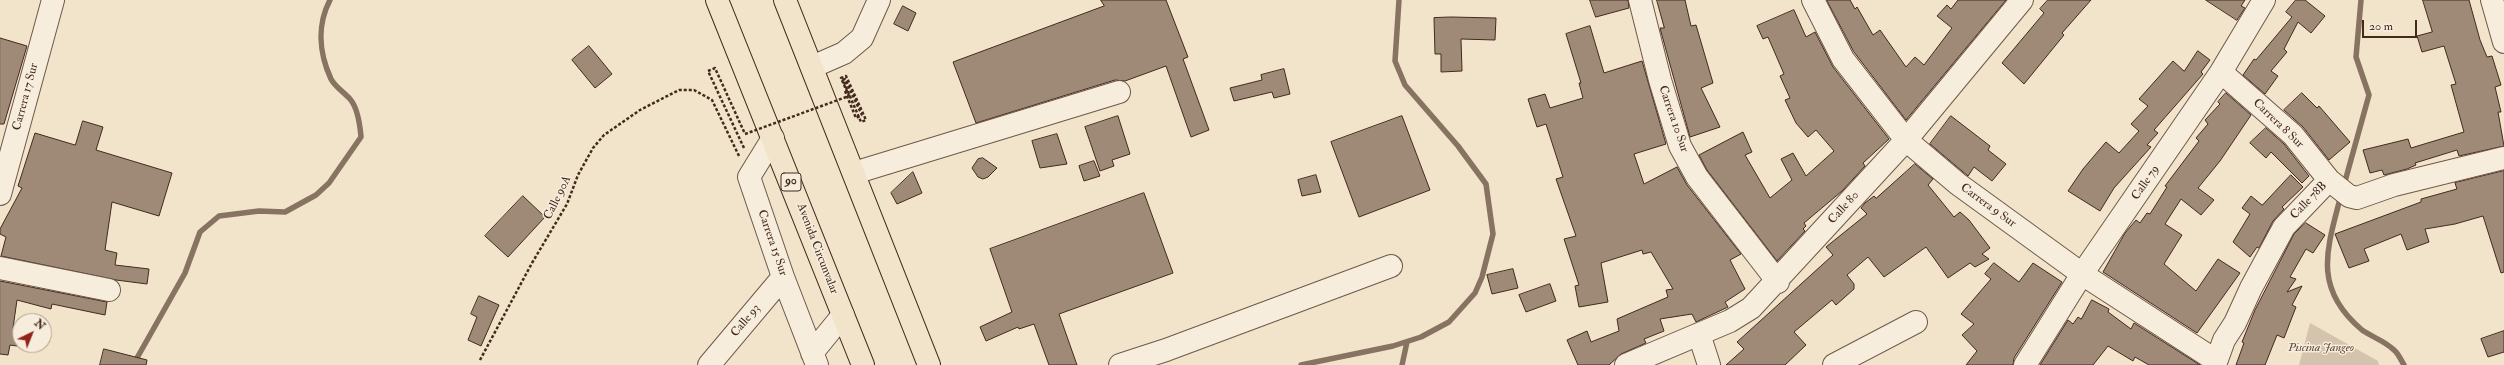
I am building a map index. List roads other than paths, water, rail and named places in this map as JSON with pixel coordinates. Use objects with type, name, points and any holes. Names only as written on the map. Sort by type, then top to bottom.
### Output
[{"type":"highway","name":"Avenida Circunvalar","points":[[717,0],[863,365]]},
{"type":"highway","points":[[785,0],[822,63],[854,173],[928,365]]},
{"type":"street","name":"Carrera 17 Sur","points":[[0,194],[53,0]]},
{"type":"street","points":[[822,63],[844,53],[862,38],[879,0]]},
{"type":"street","name":"Carrera 10 Sur","points":[[1640,0],[1660,80],[1680,146],[1697,177],[1778,282]]},
{"type":"street","name":"Carrera 9 Sur","points":[[1813,0],[1843,59],[1906,140],[1958,184],[2082,274],[2215,363]]},
{"type":"street","name":"Calle 80","points":[[1626,365],[1730,321],[1751,308],[1778,282],[1906,140],[2022,0]]},
{"type":"street","name":"Calle 79","points":[[2025,365],[2082,274],[2221,72],[2264,0]]},
{"type":"street","points":[[2492,0],[2504,42]]},
{"type":"street","name":"Carrera 8 Sur","points":[[2221,72],[2293,135],[2338,188]]},
{"type":"street","points":[[854,173],[1119,92]]},
{"type":"street","name":"Carrera 15 Sur","points":[[773,138],[752,174],[783,277],[815,359]]},
{"type":"street","points":[[2338,188],[2357,198],[2394,185],[2504,158]]},
{"type":"street","name":"Calle 78B","points":[[2215,363],[2284,227],[2338,188]]},
{"type":"street","points":[[1120,365],[1166,350],[1391,266]]},
{"type":"street","points":[[0,268],[110,290]]},
{"type":"street","name":"Calle 93","points":[[709,365],[783,277]]},
{"type":"street","name":"Carrera 15 Sur","points":[[815,359],[843,315]]},
{"type":"street","points":[[1834,365],[1916,322]]},
{"type":"street","points":[[1699,334],[1709,365]]},
{"type":"waterway","points":[[133,365],[185,273],[200,232],[219,216],[259,211],[285,212],[316,195],[329,183],[361,137],[355,107],[350,99],[331,79],[324,59],[321,29],[330,0]]},
{"type":"waterway","points":[[1301,365],[1393,346],[1421,337],[1449,322],[1475,293],[1482,277],[1493,234],[1486,184],[1458,146],[1405,85],[1395,61],[1399,0]]},
{"type":"waterway","points":[[2344,185],[2369,95],[2356,57],[2361,0]]},
{"type":"waterway","points":[[2341,195],[2328,250],[2330,283],[2336,299],[2346,314],[2362,330],[2383,342],[2397,353],[2404,365]]},
{"type":"waterway","points":[[1402,365],[1407,342]]},
{"type":"park label","name":"Piscina Jangeo","points":[[2321,348]]}]
